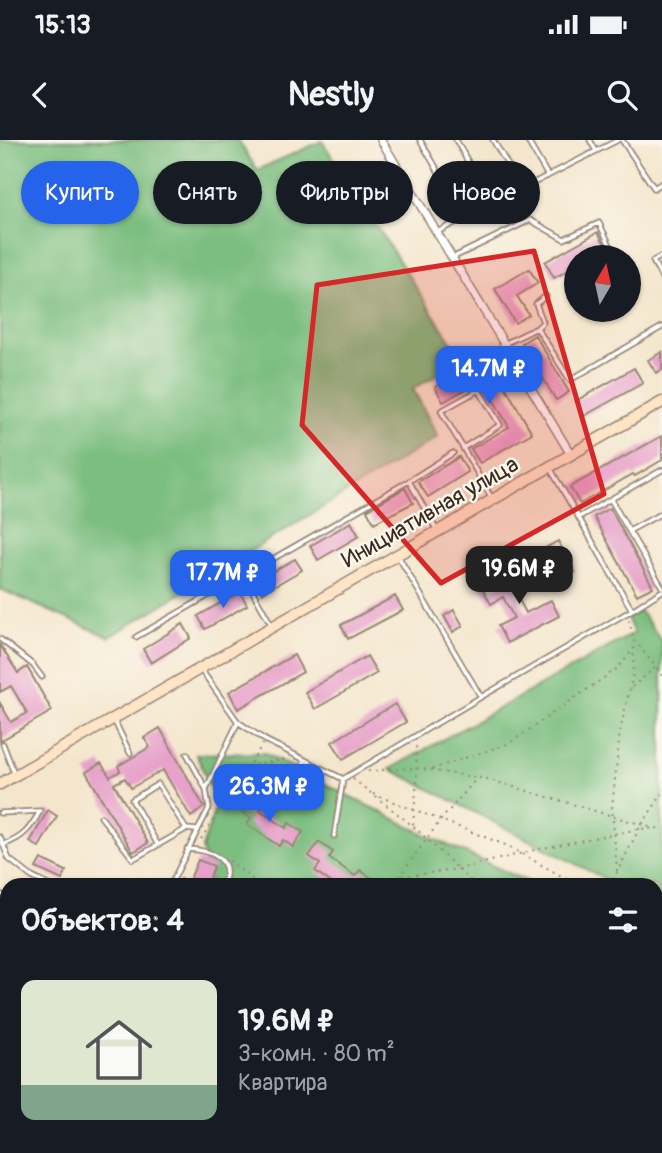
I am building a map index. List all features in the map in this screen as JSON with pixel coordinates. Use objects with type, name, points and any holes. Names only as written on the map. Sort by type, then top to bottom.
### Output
[{"type":"main road","name":"Инициативная улица","points":[[0,784],[570,453],[660,407]]},
{"type":"street","points":[[382,140],[570,453]]},
{"type":"lane","points":[[420,140],[432,161]]},
{"type":"lane","points":[[456,140],[467,161]]},
{"type":"lane","points":[[493,140],[505,161]]},
{"type":"lane","points":[[527,140],[548,176]]},
{"type":"lane","points":[[590,140],[596,151]]},
{"type":"lane","points":[[540,180],[620,140],[654,188],[662,183]]},
{"type":"lane","points":[[452,258],[530,220],[564,239],[599,223],[610,245]]},
{"type":"lane","points":[[437,232],[452,224]]},
{"type":"lane","points":[[662,256],[653,261],[662,278]]},
{"type":"lane","points":[[504,344],[537,328],[543,322],[536,304],[547,296]]},
{"type":"lane","points":[[537,328],[570,380],[662,327]]},
{"type":"lane","points":[[463,448],[500,425],[479,390],[441,411],[492,499]]},
{"type":"lane","points":[[136,637],[409,481],[453,453]]},
{"type":"lane","points":[[549,466],[630,611]]},
{"type":"lane","points":[[579,517],[662,470]]},
{"type":"lane","points":[[409,481],[437,531]]},
{"type":"lane","points":[[343,779],[630,611],[662,589],[611,499]]},
{"type":"lane","points":[[629,531],[662,513]]},
{"type":"lane","points":[[396,554],[481,698]]},
{"type":"lane","points":[[244,576],[272,626]]},
{"type":"lane","points":[[0,639],[33,665],[42,677]]},
{"type":"lane","points":[[200,668],[239,722],[265,740],[343,779]]},
{"type":"lane","points":[[113,719],[130,753]]},
{"type":"lane","points":[[206,789],[239,722]]},
{"type":"lane","points":[[3,744],[15,775]]},
{"type":"lane","points":[[174,878],[209,808],[206,789],[187,754]]},
{"type":"lane","points":[[302,777],[304,760]]},
{"type":"lane","points":[[334,836],[343,779]]},
{"type":"lane","points":[[158,845],[132,800],[158,784],[186,829]]},
{"type":"lane","points":[[0,813],[40,811],[33,826],[20,839],[5,844]]},
{"type":"lane","points":[[101,817],[133,859],[186,829],[196,830]]},
{"type":"lane","points":[[0,837],[9,859],[35,878]]},
{"type":"lane","points":[[187,849],[195,849],[223,860],[227,867],[226,878]]},
{"type":"path","points":[[630,611],[629,627],[634,640],[662,676]]},
{"type":"path","points":[[617,870],[612,816],[620,731],[631,688],[634,640]]},
{"type":"path","points":[[430,770],[510,743],[618,668],[633,650]]},
{"type":"path","points":[[631,688],[656,667]]},
{"type":"path","points":[[411,737],[416,745],[413,826]]},
{"type":"path","points":[[200,840],[265,740]]},
{"type":"path","points":[[248,766],[298,757]]},
{"type":"path","points":[[354,772],[416,768],[478,777],[653,828]]},
{"type":"path","points":[[348,776],[413,826],[468,878]]},
{"type":"path","points":[[399,877],[440,821],[478,777]]},
{"type":"path","points":[[373,794],[508,846],[564,878]]},
{"type":"path","points":[[614,878],[639,829],[662,794]]},
{"type":"path","points":[[399,877],[459,869],[639,829],[662,828]]},
{"type":"highlighted area","points":[[534,251],[604,494],[441,583],[302,425],[317,285]]},
{"type":"green space","points":[[0,140],[238,140],[251,161],[153,161],[153,224],[262,224],[262,168],[276,162],[276,224],[375,224],[462,359],[413,389],[438,437],[109,637],[0,589]]},
{"type":"green space","points":[[322,141],[335,161],[277,161]]},
{"type":"green space","points":[[640,611],[662,641],[662,878],[603,878],[390,769],[634,633],[627,618]]},
{"type":"green space","points":[[264,753],[430,837],[520,878],[208,878],[202,848],[217,802],[196,754]]},
{"type":"building","points":[[598,232],[605,245],[575,245]]},
{"type":"building","points":[[564,251],[564,273],[554,278],[545,262]]},
{"type":"building","points":[[529,269],[538,283],[517,296],[529,315],[515,323],[495,289]]},
{"type":"building","points":[[535,335],[569,392],[556,400],[522,343]]},
{"type":"building","points":[[662,352],[662,370],[656,373],[648,360]]},
{"type":"building","points":[[488,357],[532,433],[480,463],[471,449],[509,427],[482,380],[443,402],[435,387]]},
{"type":"building","points":[[634,368],[643,383],[584,416],[576,401]]},
{"type":"building","points":[[662,436],[662,460],[580,504],[570,487]]},
{"type":"building","points":[[459,457],[468,472],[428,497],[418,482]]},
{"type":"building","points":[[405,488],[413,503],[374,523],[367,510]]},
{"type":"building","points":[[610,508],[653,587],[637,595],[594,517]]},
{"type":"building","points":[[351,522],[359,536],[318,560],[310,546]]},
{"type":"building","points":[[558,541],[575,572],[559,580],[542,550]]},
{"type":"building","points":[[295,559],[302,570],[262,593],[256,581]]},
{"type":"building","points":[[521,562],[532,583],[515,592],[526,613],[551,600],[559,616],[507,643],[498,626],[514,618],[503,597],[491,604],[480,584],[487,580],[492,589],[518,576],[513,567]]},
{"type":"building","points":[[240,592],[247,605],[205,629],[198,616]]},
{"type":"building","points":[[395,596],[403,610],[348,639],[341,625]]},
{"type":"building","points":[[454,610],[463,626],[453,632],[444,616]]},
{"type":"building","points":[[183,624],[191,638],[151,663],[143,649]]},
{"type":"building","points":[[0,645],[18,673],[27,667],[52,711],[0,741],[0,703],[11,722],[27,713],[11,686],[0,692]]},
{"type":"building","points":[[294,655],[303,672],[238,709],[229,692]]},
{"type":"building","points":[[367,656],[377,673],[315,709],[305,692]]},
{"type":"building","points":[[395,704],[406,722],[343,759],[332,742]]},
{"type":"building","points":[[160,728],[204,807],[191,817],[163,770],[131,788],[125,778],[114,784],[148,843],[133,852],[86,772],[101,763],[110,777],[120,771],[118,766],[150,747],[144,738]]},
{"type":"building","points":[[249,795],[264,805],[260,810],[286,828],[289,823],[303,832],[293,847],[283,840],[279,846],[247,824],[251,818],[239,810]]},
{"type":"building","points":[[48,810],[57,816],[39,847],[30,842]]},
{"type":"building","points":[[319,842],[333,852],[329,858],[355,876],[360,870],[372,878],[325,878],[315,871],[320,864],[309,856]]},
{"type":"building","points":[[41,859],[66,871],[63,878],[58,878],[36,868]]},
{"type":"building","points":[[198,860],[214,866],[209,878],[190,878]]}]
